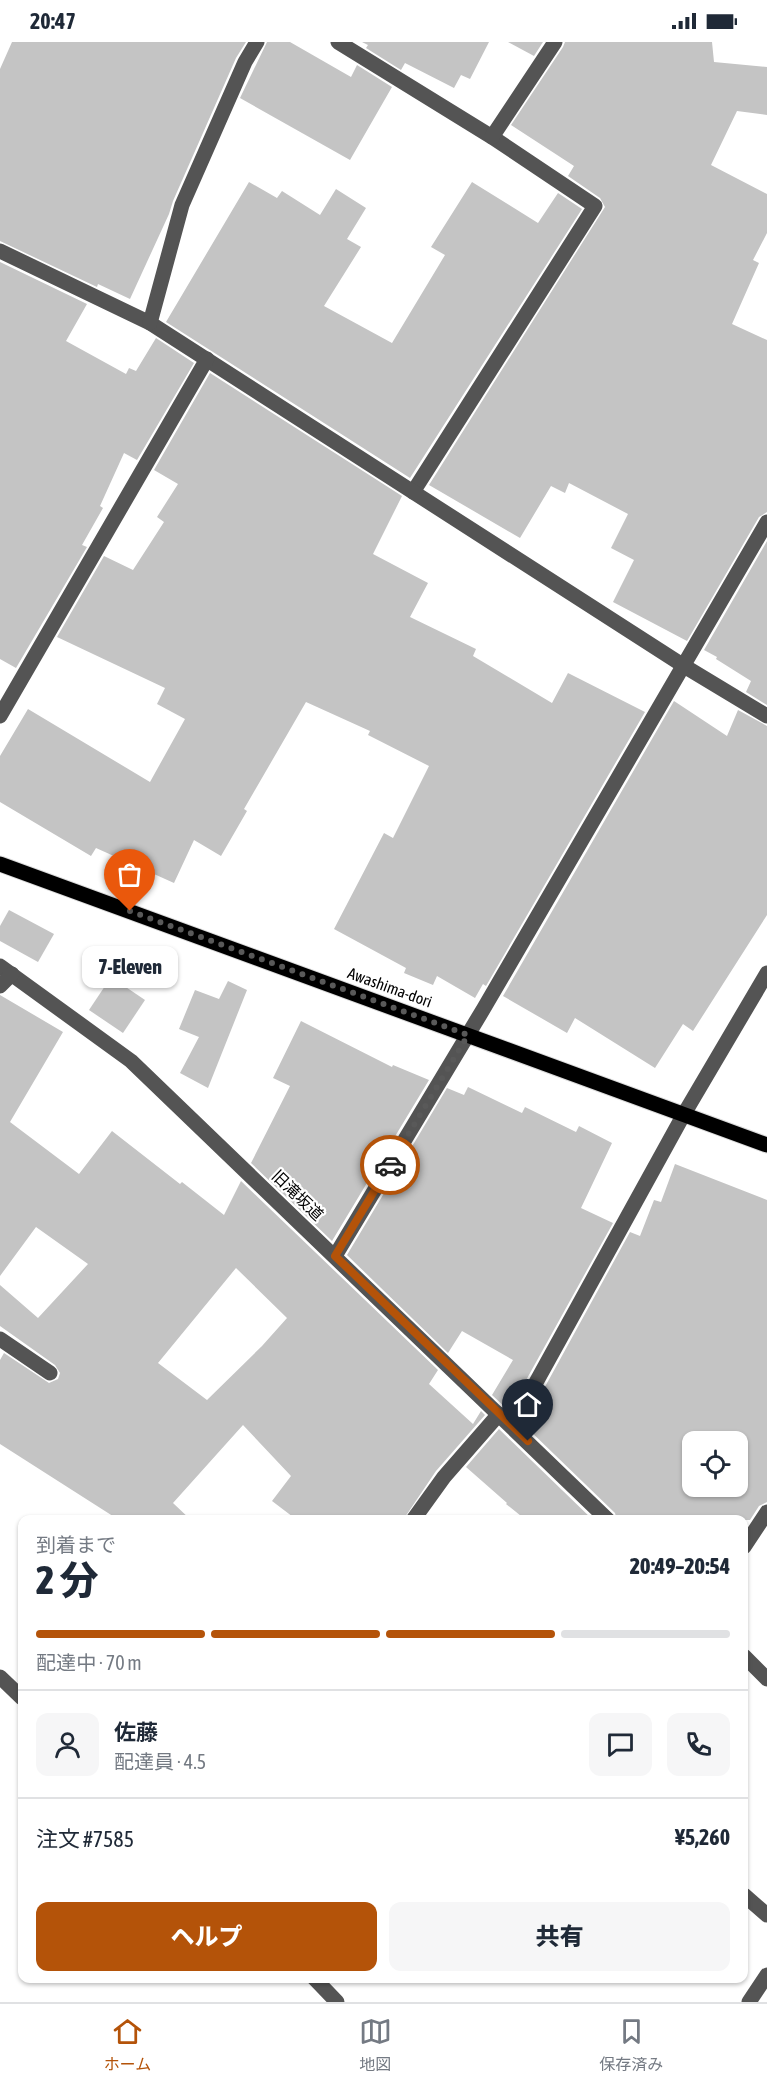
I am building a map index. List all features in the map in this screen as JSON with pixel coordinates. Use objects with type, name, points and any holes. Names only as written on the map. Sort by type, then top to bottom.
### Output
[{"type":"main road","name":"Awashima-dori","points":[[0,864],[767,1145]]},
{"type":"street","points":[[150,323],[183,205],[245,62],[257,42]]},
{"type":"street","points":[[338,42],[492,137],[595,206],[413,492]]},
{"type":"street","points":[[492,137],[555,42]]},
{"type":"street","points":[[0,252],[150,323],[684,666],[767,716]]},
{"type":"street","points":[[0,716],[207,359]]},
{"type":"street","points":[[335,1256],[468,1035],[767,522]]},
{"type":"street","points":[[0,986],[6,970]]},
{"type":"street","name":"旧滝坂道","points":[[6,970],[131,1060],[603,1515]]},
{"type":"street","points":[[512,1425],[684,1114],[767,973]]},
{"type":"street","points":[[0,1339],[51,1373]]},
{"type":"street","points":[[417,1515],[444,1477],[499,1414]]},
{"type":"street","points":[[748,1541],[767,1512]]},
{"type":"street","points":[[748,1660],[767,1679]]},
{"type":"street","points":[[0,1677],[18,1694]]},
{"type":"street","points":[[748,1898],[767,1915]]},
{"type":"street","points":[[749,2002],[767,1975]]},
{"type":"street","points":[[319,1983],[337,2002]]},
{"type":"building","points":[[12,42],[246,42],[236,58],[130,299],[98,284],[97,287],[0,241],[0,69]]},
{"type":"building","points":[[267,42],[290,42],[351,77],[357,65],[392,87],[350,160],[240,98]]},
{"type":"building","points":[[362,42],[489,42],[470,79],[461,75],[454,88],[405,63],[401,70],[366,48],[368,45]]},
{"type":"building","points":[[508,42],[543,42],[534,56]]},
{"type":"building","points":[[565,42],[712,42],[714,62],[767,67],[767,115],[737,111],[711,165],[767,194],[767,233],[753,260],[759,263],[732,324],[767,340],[767,512],[759,517],[687,641],[613,602],[634,560],[611,548],[628,514],[569,483],[565,493],[551,486],[520,538],[429,485],[605,207],[600,198],[568,176],[574,166],[511,125]]},
{"type":"building","points":[[249,182],[277,198],[282,191],[320,215],[336,189],[366,208],[347,239],[361,247],[324,306],[392,343],[445,255],[431,247],[472,182],[538,223],[558,193],[582,209],[410,478],[166,322]]},
{"type":"building","points":[[0,262],[87,304],[66,341],[126,374],[129,368],[136,371],[156,338],[194,363],[137,460],[124,453],[100,506],[103,508],[82,545],[87,547],[16,668],[0,659]]},
{"type":"building","points":[[210,373],[402,496],[373,554],[428,583],[410,617],[476,649],[473,656],[552,703],[568,673],[645,712],[486,986],[483,984],[475,998],[437,976],[433,985],[404,973],[406,968],[334,929],[384,833],[393,838],[429,766],[368,735],[370,731],[306,702],[244,809],[247,811],[221,856],[194,840],[174,883],[96,848],[91,856],[0,802],[0,756],[28,709],[150,782],[185,719],[157,704],[165,688],[57,637],[104,556],[133,570],[164,522],[157,517],[178,484],[154,470]]},
{"type":"building","points":[[767,541],[767,705],[746,692],[751,681],[704,650]]},
{"type":"building","points":[[674,701],[727,736],[738,710],[767,726],[767,915],[693,1031],[683,1024],[655,1068],[575,1018],[567,1033],[503,996]]},
{"type":"building","points":[[9,910],[54,934],[38,962],[0,941],[0,926]]},
{"type":"building","points":[[111,977],[145,1000],[123,1033],[89,1010]]},
{"type":"building","points":[[228,981],[247,990],[208,1088],[180,1073],[199,1037],[179,1029],[195,990],[219,999]]},
{"type":"building","points":[[0,995],[63,1032],[10,1122],[79,1174],[112,1131],[224,1215],[241,1181],[438,1370],[429,1384],[473,1424],[481,1411],[485,1415],[436,1471],[406,1515],[290,1515],[272,1501],[291,1476],[243,1425],[173,1503],[186,1515],[111,1515],[0,1444],[0,1360],[4,1353],[49,1383],[58,1379],[60,1373],[55,1365],[0,1326],[0,1285],[38,1318],[88,1264],[36,1227],[0,1276]],"holes":[[[236,1268],[287,1318],[207,1400],[158,1363]]]},
{"type":"building","points":[[301,1021],[392,1067],[393,1065],[429,1080],[332,1241],[251,1163],[290,1086],[273,1078]]},
{"type":"building","points":[[468,1087],[522,1113],[525,1107],[576,1132],[579,1126],[612,1143],[581,1208],[613,1223],[509,1411],[492,1395],[513,1360],[462,1331],[448,1353],[347,1255],[447,1088],[464,1095]]},
{"type":"building","points":[[675,1164],[767,1200],[767,1502],[759,1506],[750,1520],[748,1520],[748,1515],[616,1515],[524,1425],[630,1232],[640,1236],[654,1200],[661,1202]]},
{"type":"building","points":[[499,1429],[588,1515],[520,1515],[466,1467]]},
{"type":"way so far","points":[[130,911],[468,1035],[390,1165]]},
{"type":"place","name":"7-Eleven","points":[[130,911]]},
{"type":"route","points":[[390,1165],[335,1256],[528,1441]]}]
